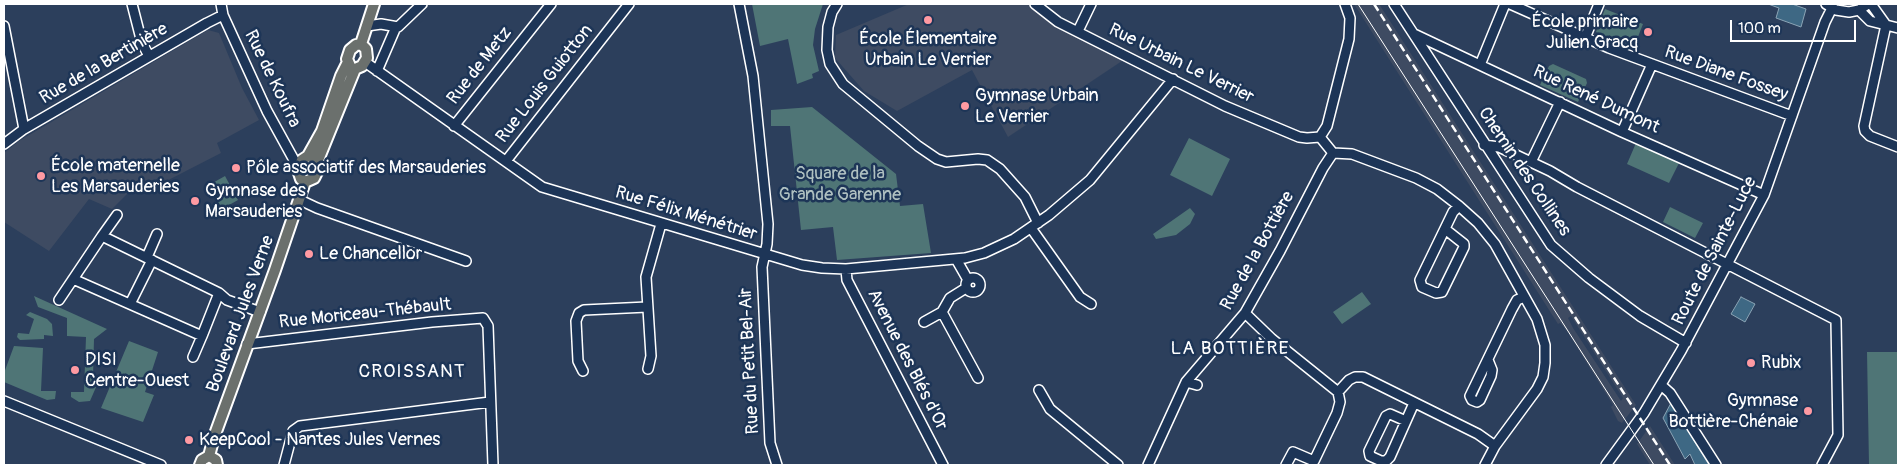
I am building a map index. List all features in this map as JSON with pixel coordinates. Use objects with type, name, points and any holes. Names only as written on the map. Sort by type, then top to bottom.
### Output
[{"type":"main road","points":[[361,44],[374,4]]},
{"type":"main road","points":[[352,65],[362,66],[365,62],[366,49],[361,44]]},
{"type":"main road","points":[[352,65],[347,56],[350,50],[356,45],[361,44]]},
{"type":"main road","points":[[313,158],[352,65]]},
{"type":"main road","points":[[313,158],[319,168],[316,175],[310,181],[305,182],[299,174],[299,165],[302,160],[313,158]]},
{"type":"main road","name":"Boulevard Jules Verne","points":[[209,456],[210,447],[260,312],[305,182]]},
{"type":"main road","points":[[200,465],[204,458],[209,456],[216,460],[217,465]]},
{"type":"street","points":[[132,4],[142,43],[149,56]]},
{"type":"street","name":"Rue de Koufra","points":[[221,4],[223,15],[267,111],[294,160],[299,165]]},
{"type":"street","points":[[367,26],[380,24],[396,27],[401,25],[422,4]]},
{"type":"street","name":"Rue de Metz","points":[[454,126],[550,4]]},
{"type":"street","name":"Rue Louis Guiotton","points":[[506,161],[628,4]]},
{"type":"street","name":"Rue du Petit Bel-Air","points":[[739,4],[753,76],[768,224],[768,244],[762,267],[770,443],[777,465]]},
{"type":"street","points":[[837,4],[832,12],[828,28],[827,50],[830,64],[842,84],[918,146],[937,159],[946,162],[987,160],[1000,169],[1025,197],[1034,225],[1080,297],[1091,304]]},
{"type":"street","name":"Rue Urbain Le Verrier","points":[[1035,4],[1058,22],[1225,106],[1299,137],[1320,137]]},
{"type":"street","points":[[1078,31],[1091,4]]},
{"type":"street","points":[[1345,4],[1350,18],[1349,39],[1327,126],[1320,137],[1333,153],[1352,154],[1416,178],[1437,188],[1459,206],[1478,223],[1495,244],[1541,328],[1545,345],[1543,377],[1538,389],[1496,446],[1485,465]]},
{"type":"street","name":"Chemin des Collines","points":[[1394,4],[1484,145],[1551,245],[1589,278],[1640,316],[1686,343]]},
{"type":"street","points":[[1480,65],[1505,4]]},
{"type":"street","name":"Rue Diane Fossey","points":[[1510,4],[1585,38],[1792,116]]},
{"type":"street","points":[[1585,38],[1599,4]]},
{"type":"street","points":[[1829,6],[1845,12],[1859,10],[1870,4],[1886,25],[1864,126],[1865,131],[1870,136],[1898,147]]},
{"type":"street","name":"Route de Sainte-Luce","points":[[1606,465],[1635,426],[1686,343],[1764,195],[1829,6]]},
{"type":"street","points":[[1859,10],[1870,21],[1898,28]]},
{"type":"street","name":"Rue de la Bertinière","points":[[4,144],[24,129],[223,15]]},
{"type":"street","points":[[4,26],[24,129]]},
{"type":"street","points":[[377,71],[396,27]]},
{"type":"street","name":"Rue René Dumont","points":[[1414,34],[1622,132],[1764,195]]},
{"type":"street","name":"Rue Félix Ménétrier","points":[[365,62],[542,187],[764,254],[822,268],[846,269],[974,256],[1014,239],[1090,180],[1173,79]]},
{"type":"street","points":[[1622,132],[1652,64]]},
{"type":"street","points":[[1531,162],[1560,102]]},
{"type":"street","points":[[1484,145],[1499,146],[1836,320],[1838,435],[1822,465]]},
{"type":"street","name":"Rue de la Bottière","points":[[1148,465],[1186,382],[1245,313],[1323,168],[1333,153]]},
{"type":"street","points":[[300,200],[466,261]]},
{"type":"street","points":[[1445,229],[1464,244],[1464,247],[1442,292],[1436,293],[1422,287],[1420,280],[1453,212],[1459,206]]},
{"type":"street","points":[[59,300],[117,215]]},
{"type":"street","points":[[648,369],[651,356],[646,277],[661,224]]},
{"type":"street","points":[[130,304],[150,259],[157,234]]},
{"type":"street","points":[[102,236],[219,293],[227,300],[260,312]]},
{"type":"street","points":[[924,322],[942,312],[950,298],[967,284],[956,259]]},
{"type":"street","name":"Avenue des Blés d'Or","points":[[846,269],[847,280],[943,465]]},
{"type":"street","points":[[73,280],[202,336]]},
{"type":"street","points":[[193,357],[219,293]]},
{"type":"street","points":[[1488,360],[1512,309],[1518,300],[1524,297]]},
{"type":"street","points":[[583,371],[578,361],[576,321],[580,312],[584,310],[647,307]]},
{"type":"street","points":[[942,312],[978,378]]},
{"type":"street","points":[[1245,313],[1272,339],[1338,392],[1340,402],[1338,413],[1314,461],[1293,452],[1286,465]]},
{"type":"street","name":"Rue Moriceau-Thébault","points":[[247,344],[483,318],[488,326],[490,402]]},
{"type":"street","points":[[1338,392],[1349,380],[1355,377],[1363,377],[1478,434],[1496,446]]},
{"type":"street","points":[[1186,382],[1197,385]]},
{"type":"street","points":[[1661,385],[1670,393],[1716,465]]},
{"type":"street","points":[[1039,390],[1050,409],[1118,465]]},
{"type":"street","points":[[4,401],[162,465]]},
{"type":"street","points":[[284,465],[293,432],[300,426],[490,402],[493,465]]},
{"type":"street","points":[[1406,421],[1390,414],[1386,416],[1369,451],[1370,456],[1381,462],[1386,461],[1390,457],[1406,421],[1414,403]]},
{"type":"shaded area","points":[[909,4],[1035,4],[1128,57],[1008,137],[972,70],[897,111],[864,91],[835,58],[836,35]]},
{"type":"shaded area","points":[[1354,4],[1379,4],[1636,405],[1622,423],[1618,421],[1611,407],[1613,405],[1567,331],[1560,323],[1558,324]],"holes":[[[1571,316],[1623,398],[1621,401],[1573,328],[1568,318]]]},
{"type":"shaded area","points":[[1768,4],[1792,4],[1806,9],[1801,27],[1776,18],[1779,8]]},
{"type":"shaded area","points":[[208,30],[219,33],[242,88],[259,120],[217,143],[221,153],[147,191],[142,181],[138,183],[112,209],[89,199],[49,251],[4,222],[4,153],[19,141]]},
{"type":"shaded area","points":[[1741,297],[1755,304],[1745,322],[1731,314]]},
{"type":"shaded area","points":[[1671,403],[1709,465],[1695,465],[1690,454],[1685,459],[1663,418]]},
{"type":"shaded area","points":[[1650,426],[1675,465],[1650,465],[1637,444]]},
{"type":"green space","points":[[752,4],[823,4],[815,29],[813,45],[819,71],[812,74],[813,78],[797,84],[788,39],[760,46]]},
{"type":"green space","points":[[1605,9],[1643,24],[1634,47],[1596,32]]},
{"type":"green space","points":[[1553,64],[1586,79],[1587,83],[1578,102],[1540,85],[1549,66]]},
{"type":"green space","name":"Square de la Grande Garenne","points":[[812,107],[896,174],[900,206],[923,204],[931,253],[837,260],[833,227],[801,230],[790,126],[771,126],[771,110]]},
{"type":"green space","points":[[1189,138],[1230,159],[1212,196],[1170,175]]},
{"type":"green space","points":[[1636,143],[1679,163],[1669,183],[1627,164]]},
{"type":"green space","points":[[225,176],[238,200],[222,209],[209,185]]},
{"type":"green space","points":[[1670,207],[1703,223],[1695,238],[1663,222]]},
{"type":"green space","points":[[1190,208],[1195,214],[1190,224],[1176,235],[1156,239],[1153,234]]},
{"type":"green space","points":[[1362,292],[1371,304],[1342,324],[1333,312]]},
{"type":"green space","points":[[34,296],[107,329],[94,339],[93,377],[100,378],[90,401],[79,402],[71,397],[71,392],[84,392],[86,337],[67,336],[67,318],[38,307]]},
{"type":"green space","points":[[30,312],[47,319],[52,324],[53,336],[44,335],[44,339],[20,340],[17,337],[18,333],[29,334],[34,319],[26,315]]},
{"type":"green space","points":[[129,341],[158,352],[145,392],[154,395],[143,422],[101,408]]},
{"type":"green space","points":[[14,346],[43,348],[41,391],[56,391],[55,399],[47,400],[4,382],[4,373]]},
{"type":"green space","points":[[1867,352],[1898,352],[1898,465],[1869,465]]},
{"type":"tram line","points":[[1358,4],[1654,465]]},
{"type":"railway","points":[[1374,4],[1670,465]]},
{"type":"place","name":"École Élementaire Urbain Le Verrier","points":[[928,20]]},
{"type":"place","name":"École primaire Julien Gracq","points":[[1648,32]]},
{"type":"place","name":"Gymnase Urbain Le Verrier","points":[[965,106]]},
{"type":"place","name":"Pôle associatif des Marsauderies","points":[[236,168]]},
{"type":"place","name":"École maternelle Les Marsauderies","points":[[41,176]]},
{"type":"place","name":"Gymnase des Marsauderies","points":[[195,201]]},
{"type":"place","name":"Le Chancellor","points":[[309,254]]},
{"type":"place","name":"Rubix","points":[[1751,363]]},
{"type":"place","name":"DISI Centre-Ouest","points":[[75,370]]},
{"type":"place","name":"Gymnase Bottière-Chénaie","points":[[1808,411]]},
{"type":"place","name":"KeepCool - Nantes Jules Vernes","points":[[189,440]]},
{"type":"district","name":"LA BOTTIÈRE","points":[[1230,349]]},
{"type":"district","name":"CROISSANT","points":[[412,372]]}]
